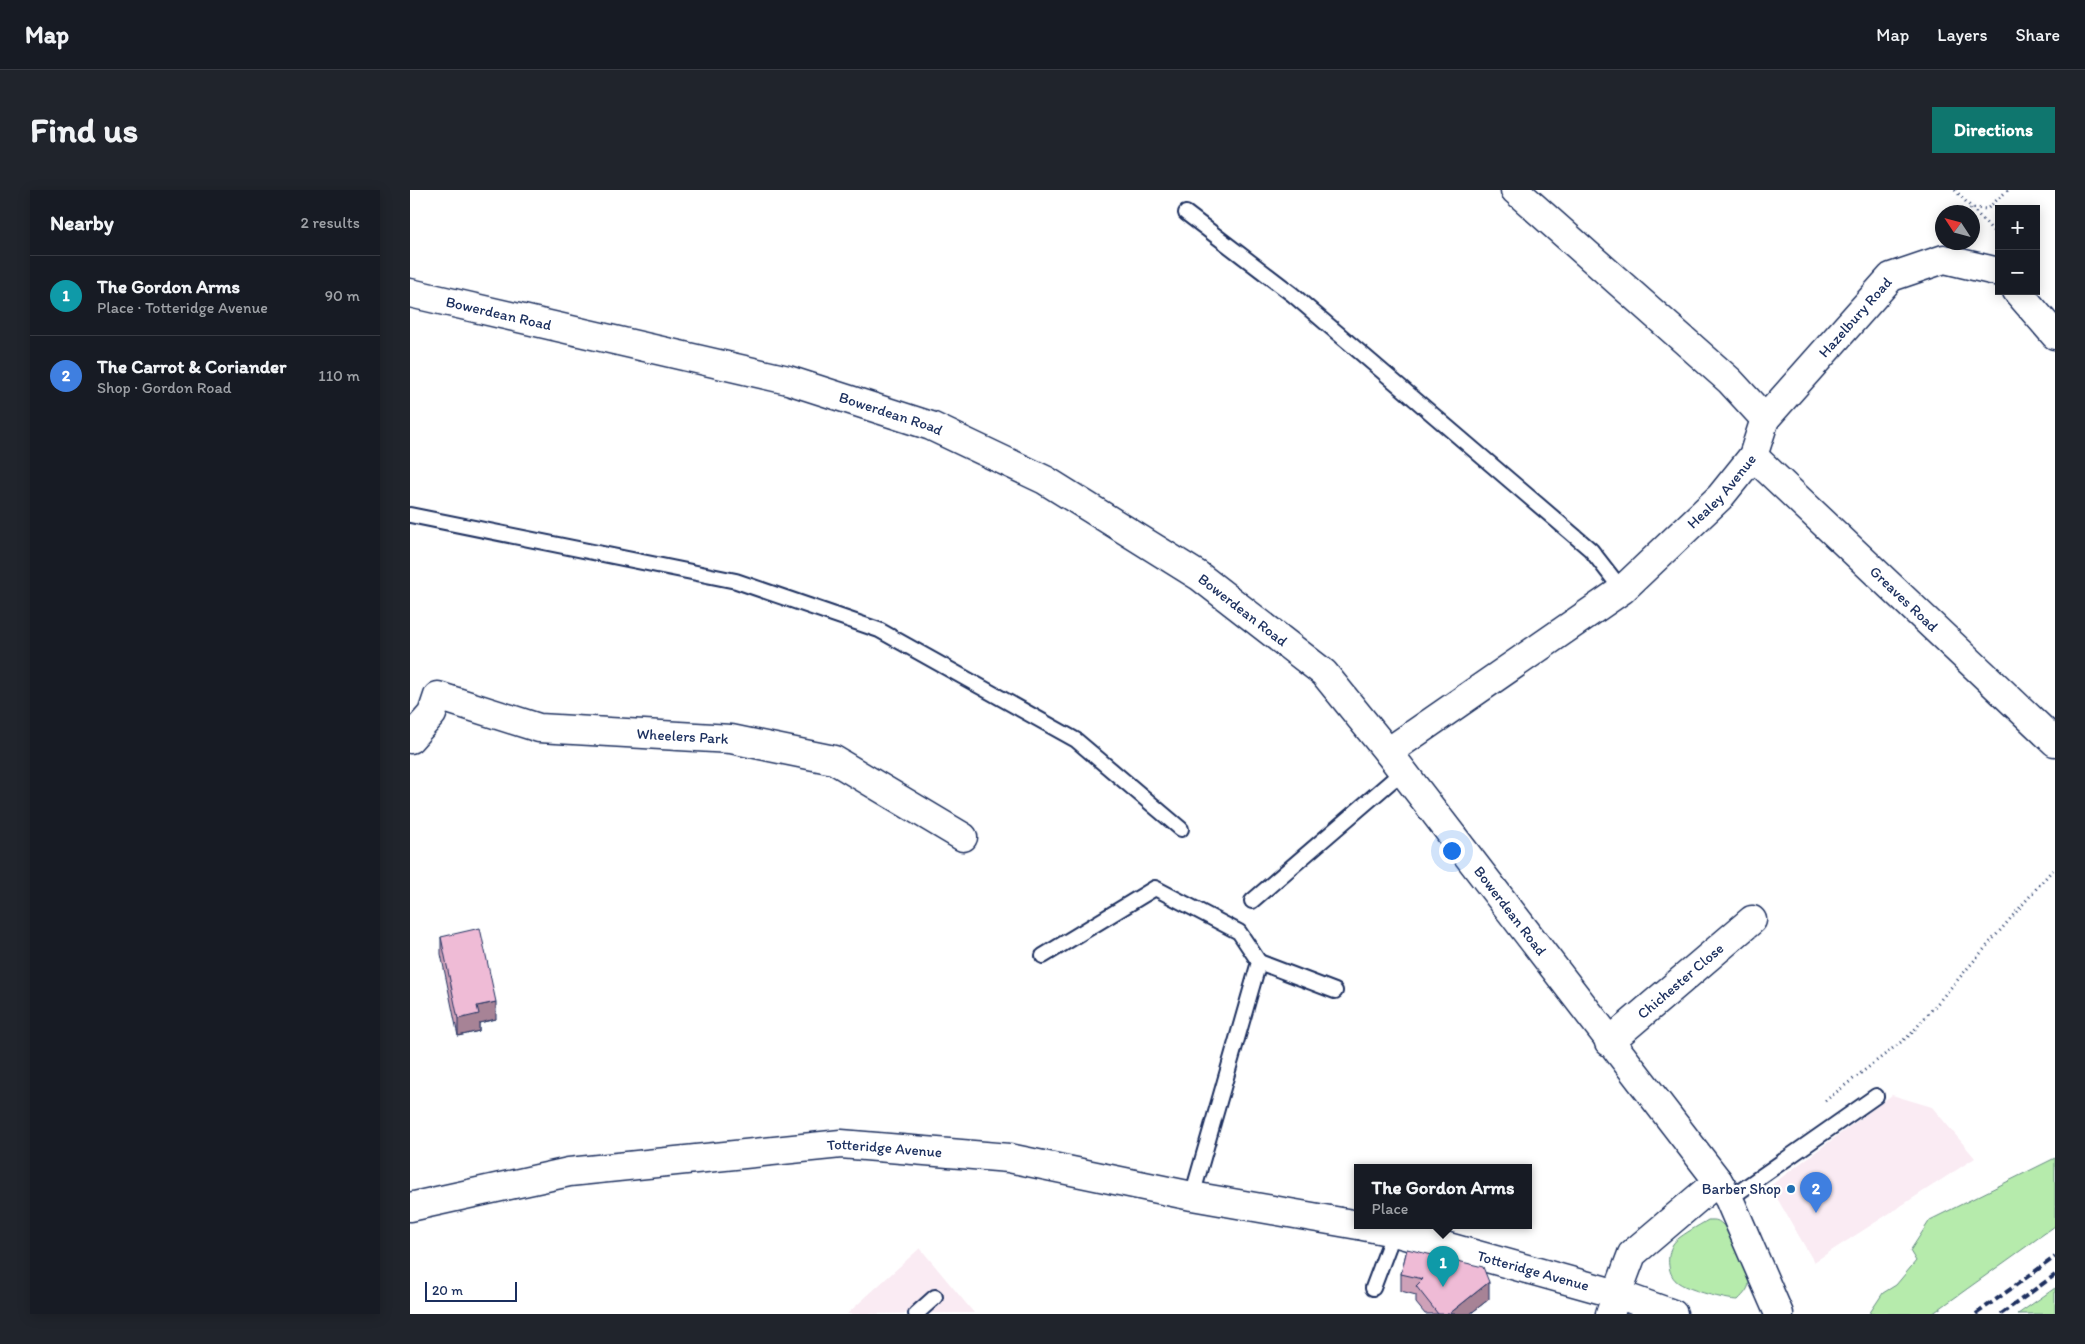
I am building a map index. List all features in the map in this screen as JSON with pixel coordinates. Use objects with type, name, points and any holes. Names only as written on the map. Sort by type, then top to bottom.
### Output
[{"type":"street","points":[[1515,190],[1730,381],[1765,419]]},
{"type":"street","name":"Hazelbury Road","points":[[1765,419],[1891,277],[1944,259],[1995,271]]},
{"type":"street","name":"Bowerdean Road","points":[[410,292],[788,380],[931,426],[1045,480],[1198,576],[1324,673],[1395,762],[1724,1190],[1779,1314]]},
{"type":"street","points":[[2020,295],[2055,335]]},
{"type":"street","name":"Healey Avenue","points":[[1395,762],[1622,590],[1720,497],[1753,456],[1765,419]]},
{"type":"street","name":"Greaves Road","points":[[1753,456],[2055,742]]},
{"type":"street","name":"Wheelers Park","points":[[410,739],[432,714],[438,696],[539,728],[731,739],[834,760],[964,837]]},
{"type":"street","name":"Chichester Close","points":[[1609,1042],[1752,920]]},
{"type":"street","name":"Totteridge Avenue","points":[[410,1207],[570,1172],[841,1144],[1010,1158],[1192,1196],[1354,1224]]},
{"type":"street","points":[[1613,1304],[1632,1254],[1724,1190]]},
{"type":"street","name":"Totteridge Avenue","points":[[1378,1229],[1394,1232],[1613,1304],[1673,1314]]},
{"type":"lane","points":[[1186,213],[1292,294],[1591,550],[1622,590]]},
{"type":"lane","points":[[410,515],[736,581],[879,630],[1076,740],[1181,829]]},
{"type":"lane","points":[[1252,901],[1395,762]]},
{"type":"lane","points":[[1043,956],[1155,888],[1239,932],[1259,962],[1335,991]]},
{"type":"lane","points":[[1192,1196],[1259,962]]},
{"type":"lane","points":[[1724,1190],[1876,1096]]},
{"type":"lane","points":[[1373,1288],[1394,1232]]},
{"type":"lane","points":[[916,1314],[935,1297]]},
{"type":"path","points":[[1956,190],[1968,205]]},
{"type":"path","points":[[1980,209],[1987,209],[2008,190]]},
{"type":"path","points":[[1980,217],[1995,233]]},
{"type":"path","points":[[1824,1102],[1910,1035],[2055,867]]},
{"type":"shaded area","points":[[1892,1095],[1932,1107],[1975,1158],[1814,1262],[1770,1186]]},
{"type":"shaded area","points":[[920,1248],[974,1313],[847,1314]]},
{"type":"green space","points":[[2055,1158],[2055,1226],[1932,1314],[1869,1314],[1883,1293],[1896,1285],[1916,1261],[1910,1251],[1930,1220]]},
{"type":"green space","points":[[1708,1220],[1720,1222],[1725,1227],[1745,1268],[1749,1286],[1738,1300],[1691,1289],[1675,1280],[1670,1271],[1669,1254],[1675,1241]]},
{"type":"green space","points":[[2055,1288],[2055,1314],[2018,1314]]},
{"type":"building","points":[[480,928],[496,1002],[477,1006],[479,1014],[458,1019],[441,937]]},
{"type":"building","points":[[1407,1249],[1483,1267],[1489,1282],[1449,1314],[1438,1314],[1416,1286],[1423,1279],[1401,1274]]},
{"type":"railway","points":[[1976,1314],[2055,1257]]},
{"type":"railway","points":[[2001,1314],[2055,1275]]},
{"type":"place","name":"Barber Shop","points":[[1791,1189]]},
{"type":"place","name":"The Carrot & Coriander","points":[[1816,1213]]},
{"type":"place","name":"The Gordon Arms","points":[[1443,1287]]}]
